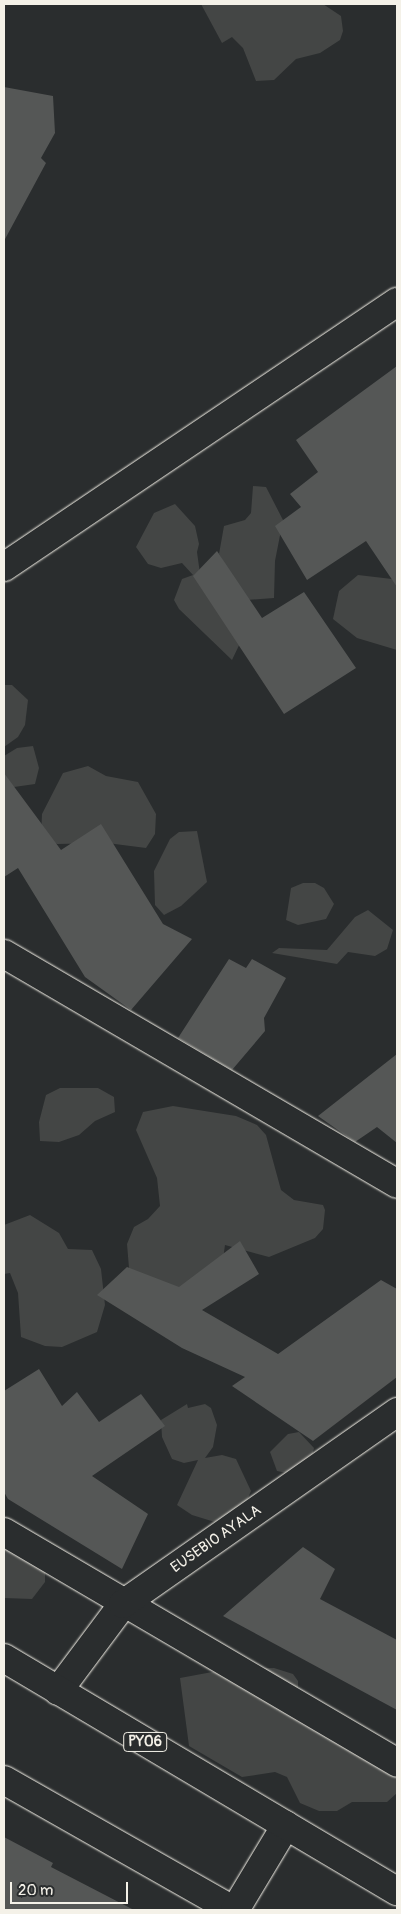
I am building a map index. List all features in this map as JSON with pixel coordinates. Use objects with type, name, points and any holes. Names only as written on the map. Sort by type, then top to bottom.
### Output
[{"type":"main road","points":[[4,568],[397,302]]},
{"type":"main road","points":[[4,954],[397,1184]]},
{"type":"main road","name":"EUSEBIO AYALA","points":[[58,1691],[124,1604],[397,1412]]},
{"type":"main road","points":[[4,1532],[124,1604],[397,1762]]},
{"type":"main road","name":"PY06","points":[[4,1658],[397,1891]]},
{"type":"main road","points":[[4,1780],[234,1910],[286,1825]]},
{"type":"shaded area","points":[[201,4],[323,4],[341,16],[343,31],[340,40],[320,53],[296,59],[274,80],[256,81],[243,48],[232,37],[222,43]]},
{"type":"shaded area","points":[[253,486],[266,487],[283,520],[275,561],[274,598],[246,600],[219,554],[224,526],[245,520],[251,513]]},
{"type":"shaded area","points":[[175,504],[195,526],[199,544],[197,552],[202,588],[243,637],[232,660],[179,609],[174,600],[182,579],[193,575],[182,563],[161,568],[148,564],[136,547],[154,513]]},
{"type":"shaded area","points":[[358,575],[392,579],[397,585],[397,650],[357,638],[333,619],[339,591]]},
{"type":"shaded area","points":[[4,685],[12,685],[28,700],[25,725],[18,737],[4,747]]},
{"type":"shaded area","points":[[33,746],[39,768],[35,784],[14,787],[4,782],[4,756],[17,748]]},
{"type":"shaded area","points":[[88,766],[106,776],[138,782],[156,814],[155,834],[146,848],[107,843],[57,844],[41,837],[42,814],[63,773]]},
{"type":"shaded area","points":[[197,831],[207,882],[181,906],[164,915],[155,905],[154,871],[170,839],[179,832]]},
{"type":"shaded area","points":[[303,883],[315,883],[324,888],[334,904],[326,919],[298,925],[286,920],[291,888]]},
{"type":"shaded area","points":[[368,910],[393,930],[387,949],[375,956],[348,952],[337,964],[272,953],[279,948],[327,950],[355,917]]},
{"type":"shaded area","points":[[60,1088],[98,1088],[114,1097],[115,1112],[95,1121],[79,1135],[59,1142],[40,1141],[39,1122],[46,1095]]},
{"type":"shaded area","points":[[173,1106],[236,1116],[257,1125],[266,1135],[281,1190],[294,1200],[323,1205],[325,1210],[323,1229],[315,1238],[269,1257],[225,1245],[222,1266],[187,1290],[139,1280],[129,1268],[127,1244],[134,1227],[148,1219],[160,1206],[157,1178],[136,1130],[143,1112]]},
{"type":"shaded area","points":[[30,1215],[59,1233],[68,1249],[92,1250],[101,1269],[105,1305],[97,1332],[62,1347],[45,1346],[21,1337],[18,1293],[10,1273],[4,1274],[4,1225]]},
{"type":"shaded area","points":[[187,1404],[188,1408],[205,1404],[211,1408],[217,1425],[213,1447],[205,1458],[222,1455],[236,1459],[251,1491],[244,1507],[218,1523],[192,1515],[177,1505],[198,1460],[184,1463],[172,1459],[162,1437],[161,1420]]},
{"type":"shaded area","points":[[299,1432],[314,1448],[311,1460],[292,1474],[277,1471],[270,1452],[288,1434]]},
{"type":"shaded area","points":[[4,1531],[45,1557],[45,1582],[32,1599],[4,1598]]},
{"type":"shaded area","points":[[274,1668],[293,1674],[298,1681],[298,1721],[393,1774],[397,1780],[397,1793],[387,1802],[352,1802],[337,1811],[319,1811],[300,1803],[287,1777],[275,1772],[242,1777],[189,1746],[180,1678],[223,1670]]},
{"type":"building","points":[[4,87],[53,96],[55,133],[41,158],[46,163],[4,241]]},
{"type":"building","points":[[397,366],[397,587],[366,541],[307,580],[275,526],[301,507],[290,494],[318,472],[296,440]]},
{"type":"building","points":[[217,551],[262,618],[304,592],[356,668],[284,714],[193,576]]},
{"type":"building","points":[[4,773],[61,850],[101,824],[163,924],[192,939],[131,1010],[85,977],[18,868],[4,877]]},
{"type":"building","points":[[229,959],[246,968],[252,959],[286,978],[264,1018],[265,1031],[232,1070],[178,1038]]},
{"type":"building","points":[[397,1054],[397,1143],[377,1127],[355,1142],[318,1116]]},
{"type":"building","points":[[240,1241],[259,1274],[202,1310],[278,1354],[381,1280],[397,1289],[397,1377],[313,1441],[232,1386],[245,1377],[182,1348],[97,1295],[127,1267],[179,1287]]},
{"type":"building","points":[[39,1369],[62,1406],[77,1392],[99,1422],[141,1394],[165,1426],[92,1476],[148,1514],[122,1569],[8,1499],[4,1492],[4,1391]]},
{"type":"building","points":[[303,1547],[335,1569],[320,1599],[397,1640],[397,1710],[223,1616]]},
{"type":"building","points":[[4,1837],[53,1863],[51,1867],[134,1910],[4,1910]]}]
